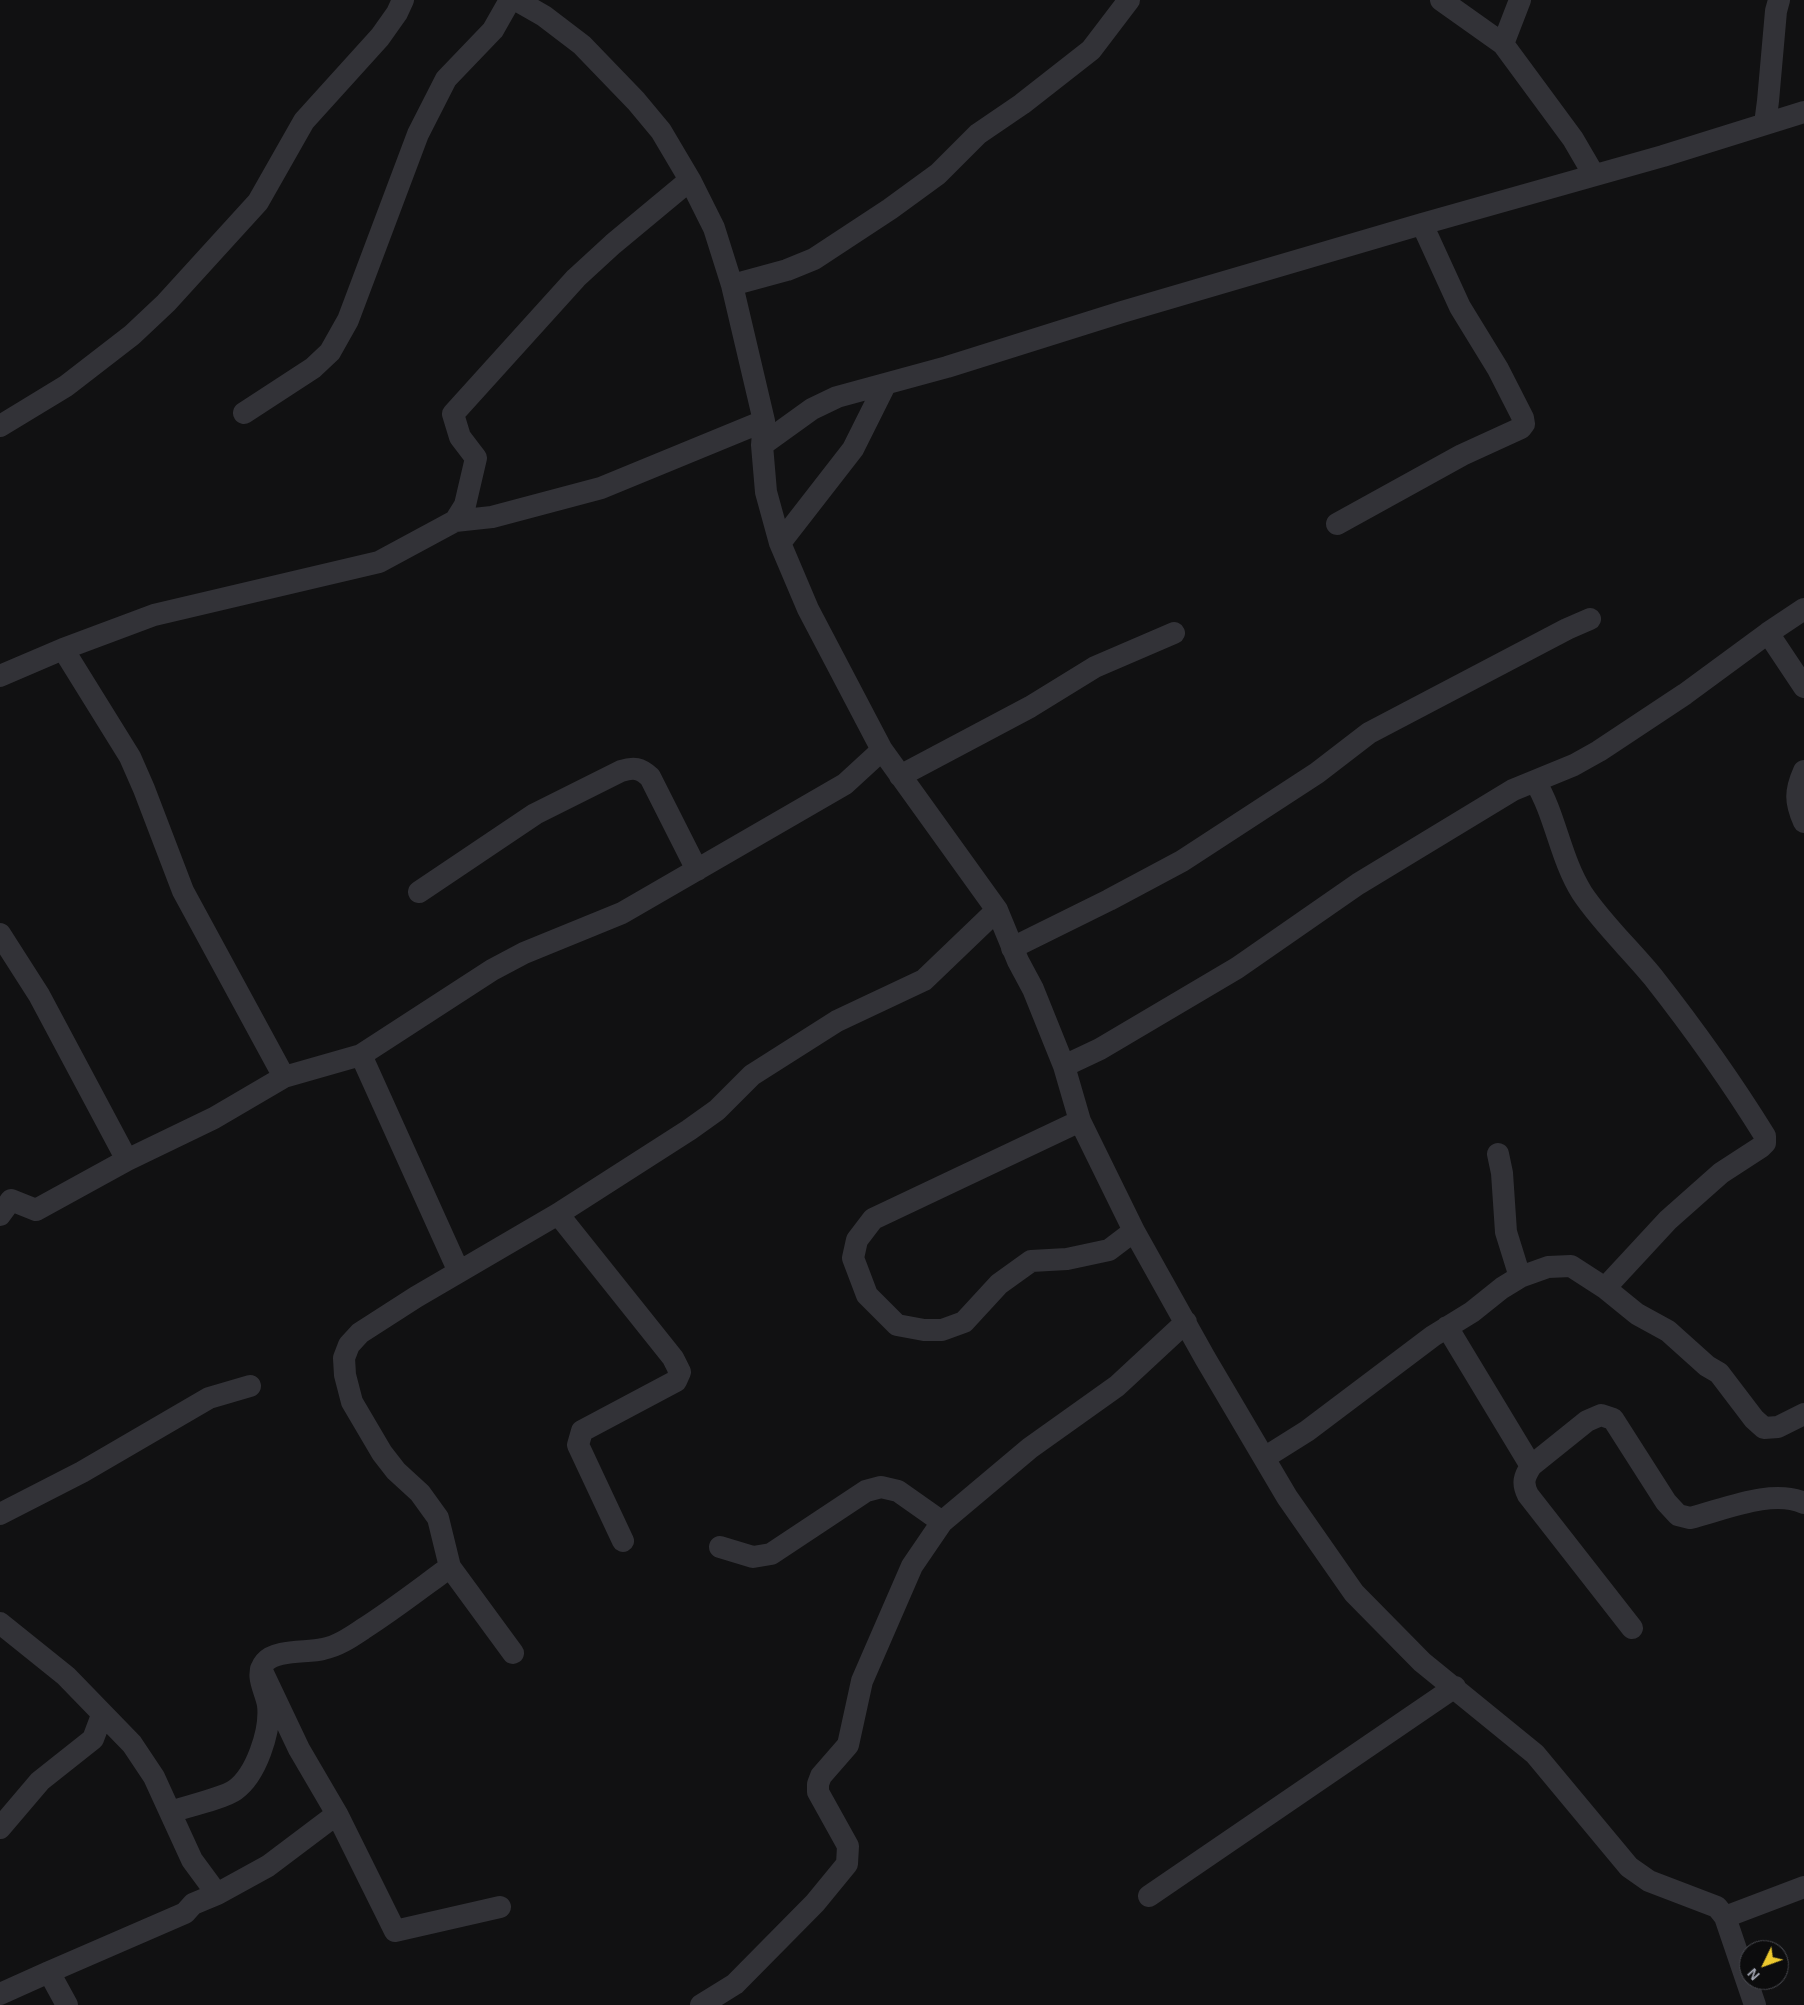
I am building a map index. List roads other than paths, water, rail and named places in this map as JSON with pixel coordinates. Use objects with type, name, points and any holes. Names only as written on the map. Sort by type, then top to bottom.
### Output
[{"type":"street","points":[[0,426],[66,386],[132,335],[166,303],[258,202],[304,121],[380,37],[397,13],[403,0]]},
{"type":"street","points":[[732,285],[787,270],[814,259],[890,209],[938,174],[978,134],[1022,104],[1091,50],[1128,0]]},
{"type":"street","points":[[1441,0],[1503,44],[1574,139],[1594,175]]},
{"type":"street","points":[[1503,44],[1520,0]]},
{"type":"street","points":[[1764,124],[1768,101],[1776,11],[1779,0]]},
{"type":"street","points":[[244,413],[313,368],[330,352],[348,320],[418,134],[446,79],[520,1],[544,16],[582,46],[636,101],[661,131],[690,180],[714,228],[732,285],[764,421],[762,445],[766,492],[780,543],[808,609],[882,750],[996,910],[1012,948],[1033,989],[1064,1066],[1080,1121],[1134,1231],[1287,1498],[1354,1593],[1422,1662],[1535,1754],[1629,1866],[1649,1880],[1717,1907],[1725,1917],[1755,2005]]},
{"type":"street","points":[[762,445],[812,409],[837,397],[885,385],[1122,312],[1422,224],[1663,156],[1804,112]]},
{"type":"street","points":[[455,521],[465,505],[476,458],[460,437],[452,414],[576,278],[613,244],[690,180]]},
{"type":"street","points":[[1337,524],[1462,456],[1521,428],[1524,424],[1523,418],[1498,370],[1460,307],[1422,224]]},
{"type":"street","points":[[780,543],[853,449],[885,385]]},
{"type":"street","points":[[0,676],[63,649],[154,615],[379,562],[455,521],[492,516],[601,488],[764,421]]},
{"type":"street","points":[[1064,1066],[1100,1049],[1237,968],[1358,884],[1513,790],[1574,765],[1599,751],[1685,694],[1804,609]]},
{"type":"street","points":[[1012,948],[1182,861],[1317,773],[1370,733],[1567,628],[1590,619]]},
{"type":"street","points":[[900,776],[1030,707],[1095,667],[1174,633]]},
{"type":"street","points":[[1768,633],[1804,686]]},
{"type":"street","points":[[63,649],[130,757],[183,891],[284,1077]]},
{"type":"street","points":[[0,1215],[11,1200],[36,1210],[127,1160],[214,1118],[284,1077],[361,1055],[492,970],[524,953],[622,913],[845,784],[882,750]]},
{"type":"street","points":[[419,892],[535,814],[622,771],[634,768],[642,769],[650,777],[698,870]]},
{"type":"street","points":[[1804,771],[1799,782],[1796,801],[1804,822]]},
{"type":"street","points":[[1535,781],[1545,798],[1570,871],[1583,893],[1670,1000],[1730,1079],[1765,1136],[1765,1143],[1761,1147],[1721,1173],[1668,1220],[1605,1288]]},
{"type":"street","points":[[513,1653],[450,1567],[438,1518],[420,1493],[396,1471],[382,1453],[352,1402],[345,1375],[344,1358],[349,1345],[360,1333],[416,1297],[558,1214],[645,1156],[689,1130],[717,1110],[752,1075],[837,1021],[924,980],[996,910]]},
{"type":"street","points":[[0,934],[39,995],[127,1160]]},
{"type":"street","points":[[361,1055],[459,1272]]},
{"type":"street","points":[[1080,1121],[873,1219],[857,1240],[853,1258],[868,1295],[896,1325],[924,1330],[942,1330],[964,1322],[999,1284],[1031,1261],[1067,1259],[1109,1250],[1134,1231]]},
{"type":"street","points":[[1498,1154],[1502,1173],[1506,1232],[1520,1277]]},
{"type":"street","points":[[558,1214],[673,1358],[680,1372],[676,1381],[582,1431],[578,1445],[623,1541]]},
{"type":"street","points":[[1264,1458],[1307,1432],[1432,1336],[1472,1312],[1502,1288],[1520,1277],[1548,1267],[1571,1266],[1605,1288],[1638,1314],[1668,1331],[1707,1366],[1719,1373],[1754,1419],[1764,1428],[1778,1427],[1804,1414]]},
{"type":"street","points":[[701,2005],[735,1984],[815,1903],[847,1864],[848,1846],[818,1792],[818,1784],[821,1776],[848,1745],[862,1681],[912,1566],[942,1522],[1030,1448],[1117,1386],[1186,1322]]},
{"type":"street","points":[[1447,1327],[1531,1466]]},
{"type":"street","points":[[0,1514],[82,1472],[209,1398],[250,1386]]},
{"type":"street","points":[[1632,1628],[1528,1495],[1523,1485],[1524,1476],[1531,1466],[1587,1421],[1601,1415],[1613,1419],[1666,1502],[1678,1515],[1690,1518],[1769,1497],[1795,1499],[1804,1503]]},
{"type":"street","points":[[720,1547],[753,1557],[771,1554],[866,1491],[881,1487],[898,1491],[942,1522]]},
{"type":"street","points":[[170,1812],[234,1791],[245,1780],[263,1748],[268,1706],[260,1679],[261,1669],[266,1660],[279,1654],[324,1649],[345,1641],[450,1567]]},
{"type":"street","points":[[0,1623],[66,1676],[132,1744],[154,1777],[192,1860],[217,1894]]},
{"type":"street","points":[[261,1669],[299,1748],[337,1814],[395,1931],[500,1907]]},
{"type":"street","points":[[1149,1896],[1455,1688]]},
{"type":"street","points":[[0,1828],[40,1781],[93,1739],[102,1715]]},
{"type":"street","points":[[0,1994],[186,1912],[193,1904],[217,1894],[268,1866],[337,1814]]},
{"type":"street","points":[[1725,1917],[1804,1887]]},
{"type":"street","points":[[49,1972],[67,2005]]}]
